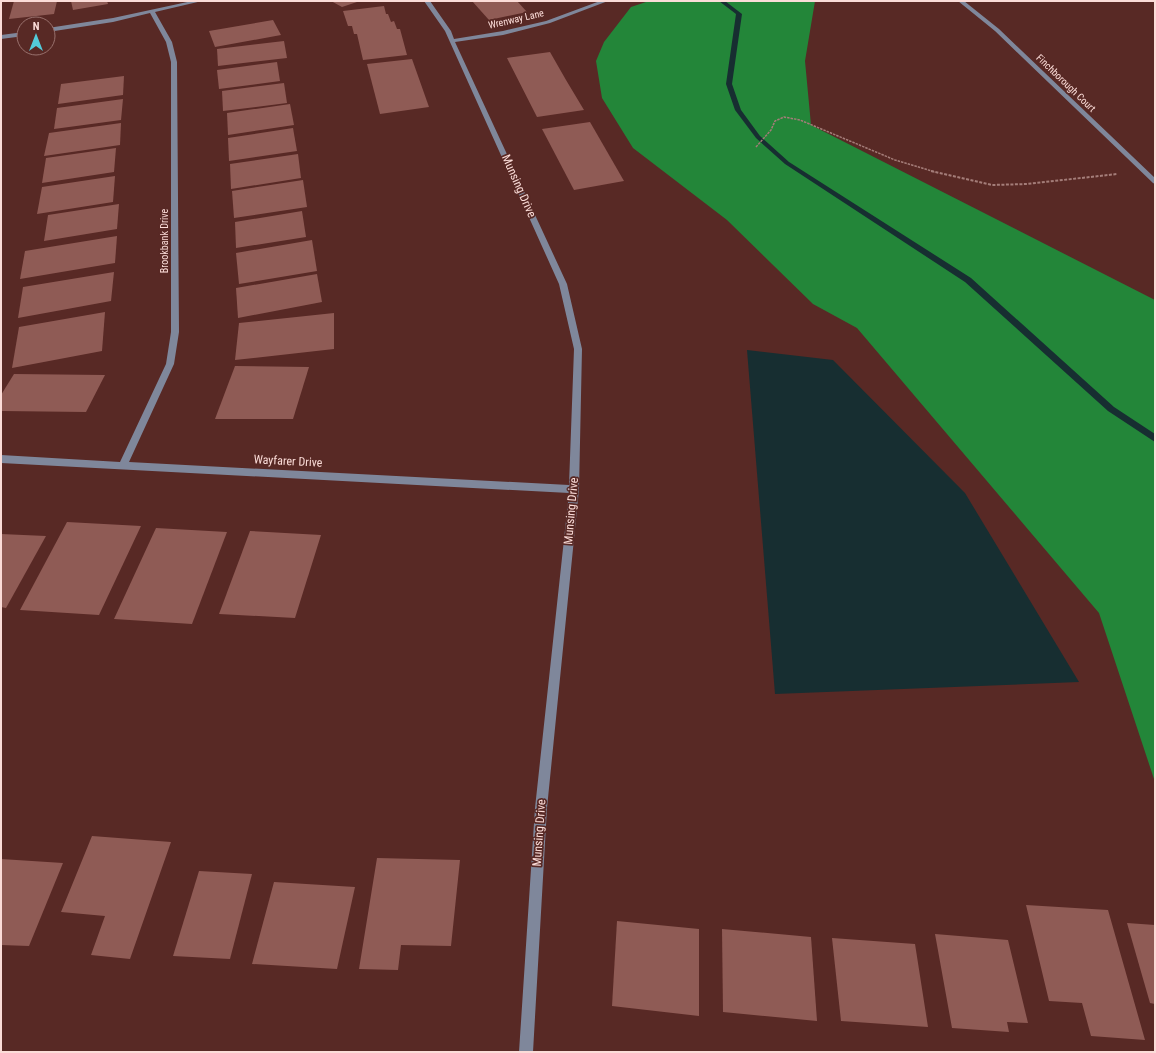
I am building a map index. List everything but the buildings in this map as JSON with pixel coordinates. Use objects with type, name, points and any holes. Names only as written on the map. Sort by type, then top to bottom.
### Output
[{"type":"street","points":[[56,29],[152,12],[199,1]]},
{"type":"street","name":"Munsing Drive","points":[[427,1],[452,40],[563,284],[578,348],[574,489],[540,808],[526,1052]]},
{"type":"street","name":"Wrenway Lane","points":[[452,40],[503,33],[548,22],[605,1]]},
{"type":"street","name":"Finchborough Court","points":[[961,1],[997,30],[1155,182]]},
{"type":"street","name":"Brookbank Drive","points":[[123,465],[170,364],[175,332],[174,62],[169,42],[152,12]]},
{"type":"street","points":[[1,36],[16,35]]},
{"type":"street","name":"Wayfarer Drive","points":[[1,459],[574,489]]},
{"type":"path","points":[[756,147],[768,135],[778,119],[784,117],[800,120],[895,160],[938,173],[992,185],[1002,186],[1027,184],[1114,173],[1121,174]]},
{"type":"green space","points":[[649,1],[815,1],[805,61],[811,125],[1155,300],[1155,782],[1099,613],[857,328],[813,304],[727,220],[633,148],[602,98],[596,61],[604,42],[631,7]]},
{"type":"water","points":[[747,350],[833,360],[965,493],[1079,682],[775,694]]},
{"type":"waterway","points":[[722,1],[739,14],[729,84],[738,110],[758,137],[787,163],[968,280],[1111,409],[1155,439]]}]
